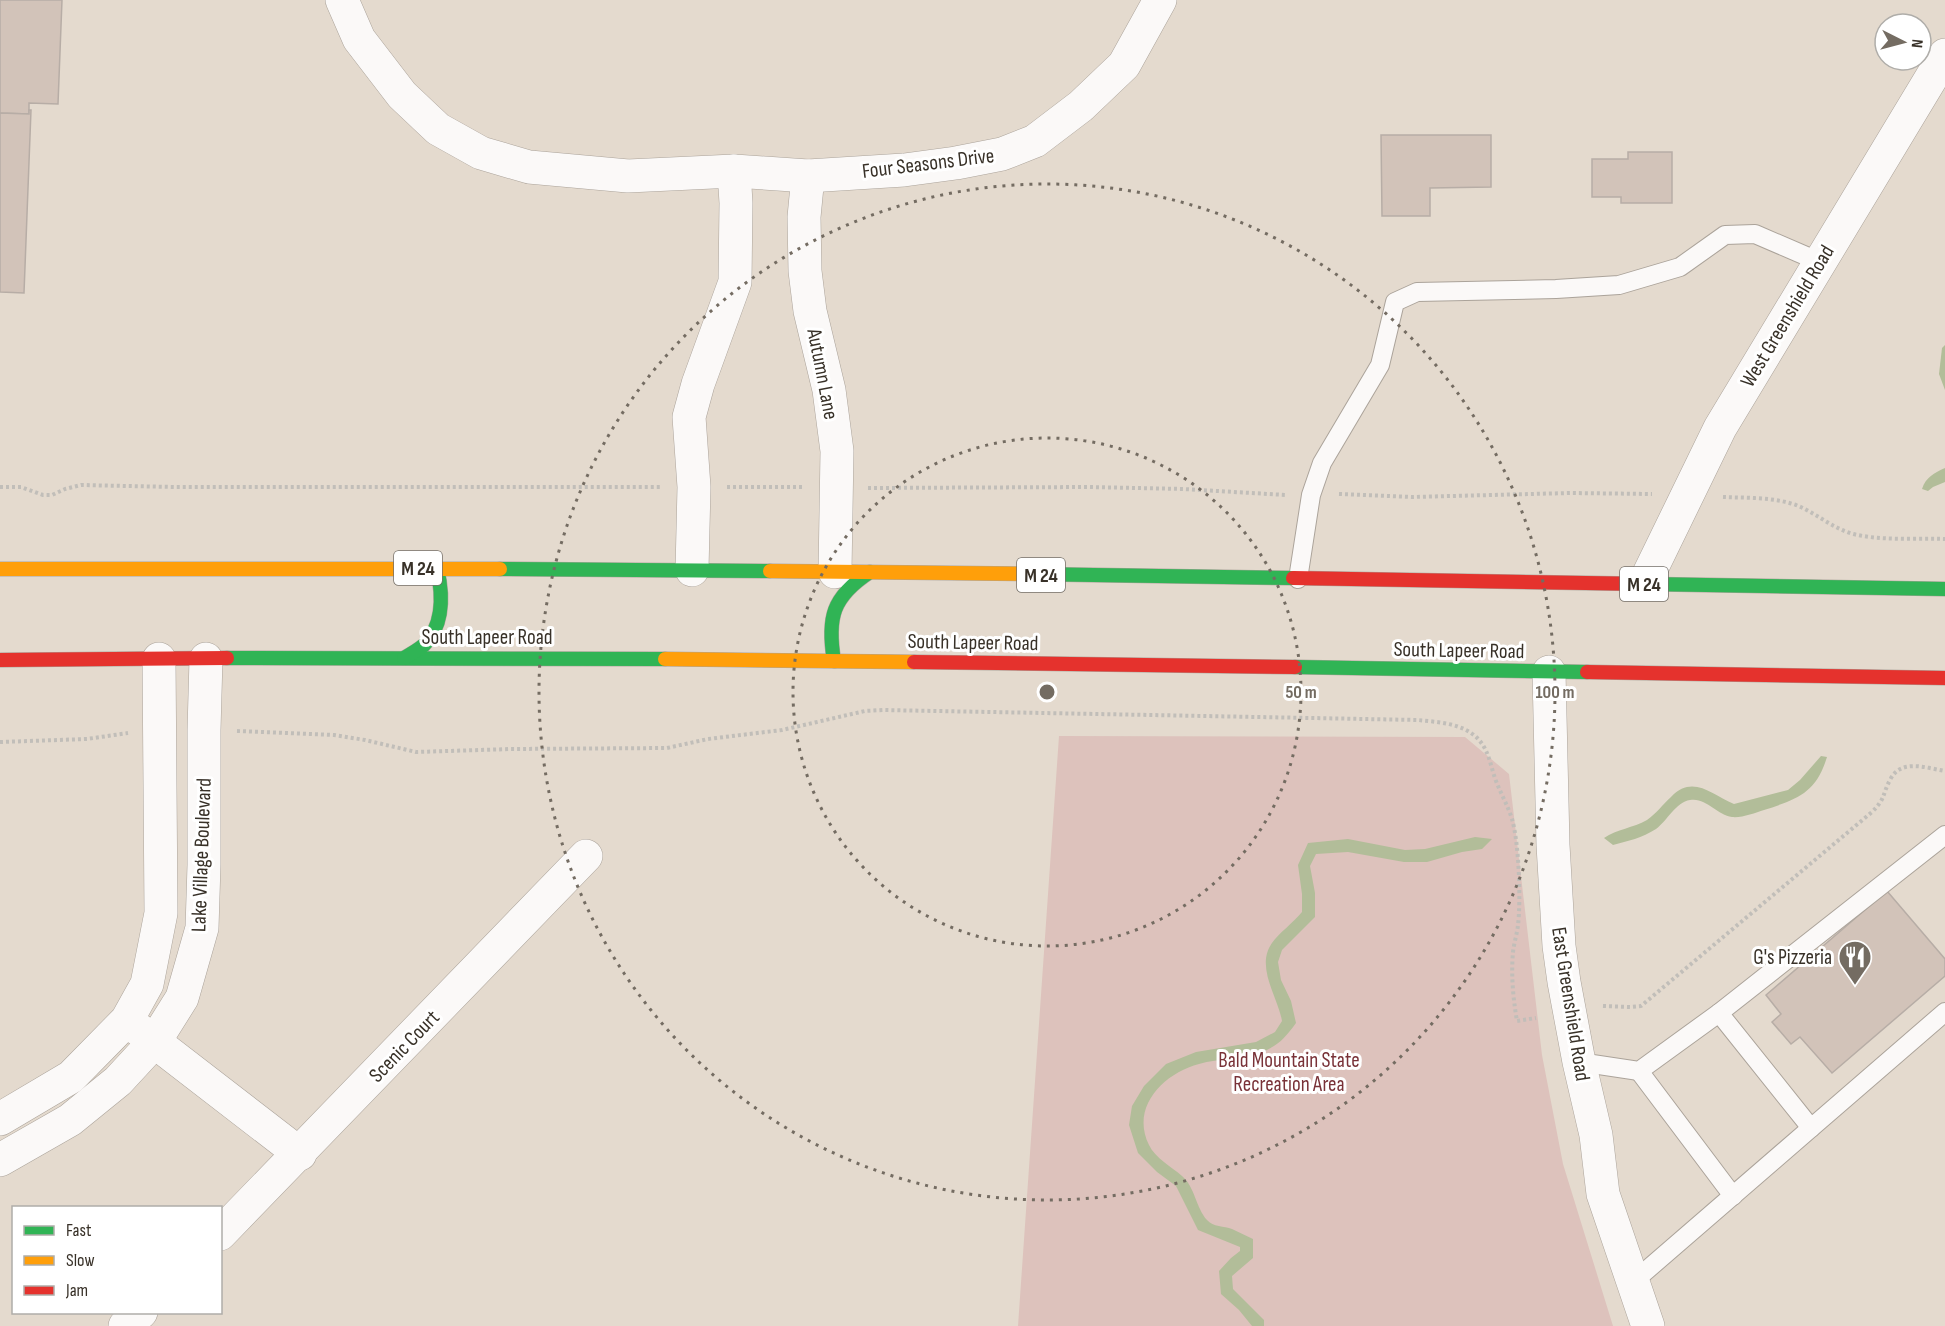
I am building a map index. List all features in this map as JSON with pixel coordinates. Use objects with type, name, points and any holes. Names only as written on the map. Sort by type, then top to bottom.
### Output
[{"type":"main road","points":[[404,658],[423,646],[433,633],[440,615],[442,584],[437,568]]},
{"type":"main road","name":"M 24","points":[[0,569],[693,570],[1945,589]]},
{"type":"main road","points":[[834,661],[831,643],[834,610],[841,596],[852,583],[870,572]]},
{"type":"main road","name":"South Lapeer Road","points":[[0,660],[404,658],[834,661],[1945,678]]},
{"type":"street","name":"Four Seasons Drive","points":[[342,0],[359,39],[402,94],[438,129],[482,153],[529,167],[628,176],[734,171],[808,176],[904,170],[1002,154],[1035,141],[1081,106],[1124,65],[1160,0]]},
{"type":"street","name":"West Greenshield Road","points":[[1644,584],[1720,428],[1945,55]]},
{"type":"street","points":[[693,570],[694,488],[689,417],[698,384],[735,282],[734,171]]},
{"type":"street","name":"Autumn Lane","points":[[808,176],[804,217],[805,271],[810,311],[829,390],[837,451],[835,572]]},
{"type":"street","name":"Lake Village Boulevard","points":[[0,1119],[71,1077],[127,1020],[147,984],[161,913],[159,659]]},
{"type":"street","name":"Lake Village Boulevard","points":[[0,1160],[70,1120],[118,1081],[155,1041],[182,998],[202,928],[206,659]]},
{"type":"street","name":"East Greenshield Road","points":[[1549,672],[1553,845],[1559,946],[1564,982],[1596,1135],[1603,1194],[1648,1326]]},
{"type":"street","name":"Scenic Court","points":[[222,1232],[586,856]]},
{"type":"street","points":[[127,1020],[300,1154]]},
{"type":"street","points":[[125,1326],[139,1314]]},
{"type":"lane","points":[[1298,579],[1311,495],[1322,463],[1380,365],[1395,302],[1417,292],[1620,285],[1680,267],[1725,235],[1755,234],[1820,262]]},
{"type":"lane","points":[[1579,1062],[1639,1071],[1719,1013],[1945,835]]},
{"type":"lane","points":[[1633,1282],[1945,1012]]},
{"type":"lane","points":[[1719,1013],[1811,1128]]},
{"type":"lane","points":[[1639,1071],[1733,1196]]},
{"type":"path","points":[[0,487],[21,487],[43,495],[52,495],[81,485],[661,488]]},
{"type":"path","points":[[719,488],[814,487]]},
{"type":"path","points":[[860,488],[1089,487],[1288,495]]},
{"type":"path","points":[[1336,494],[1412,497],[1570,493],[1650,494]]},
{"type":"path","points":[[1719,497],[1781,501],[1797,506],[1835,527],[1868,537],[1945,538]]},
{"type":"path","points":[[233,730],[334,735],[416,752],[667,748],[708,739],[782,730],[866,711],[1442,722],[1460,727],[1475,736],[1486,750],[1496,782],[1513,821],[1519,895],[1518,923],[1513,951],[1514,1000],[1517,1021],[1537,1017]]},
{"type":"path","points":[[0,742],[87,739],[137,732]]},
{"type":"path","points":[[1602,1006],[1641,1006],[1872,812],[1880,803],[1896,771],[1905,766],[1945,771]]},
{"type":"green space","name":"Bald Mountain State Recreation Area","points":[[1059,736],[1465,737],[1509,774],[1542,1055],[1563,1164],[1613,1326],[1018,1326]]},
{"type":"shaded area","points":[[1945,345],[1945,390],[1939,374],[1942,348]]},
{"type":"shaded area","points":[[1945,468],[1945,482],[1928,491],[1922,489],[1931,476]]},
{"type":"shaded area","points":[[1821,756],[1827,757],[1817,779],[1804,793],[1787,802],[1753,814],[1732,817],[1701,801],[1690,800],[1680,804],[1660,826],[1645,835],[1613,845],[1604,838],[1647,820],[1679,790],[1687,787],[1702,789],[1734,804],[1788,790]]},
{"type":"shaded area","points":[[1475,837],[1492,839],[1482,849],[1427,862],[1404,862],[1348,852],[1316,854],[1310,866],[1315,893],[1315,917],[1282,950],[1278,962],[1281,980],[1291,1001],[1296,1023],[1273,1047],[1262,1052],[1199,1064],[1174,1075],[1154,1094],[1147,1105],[1144,1131],[1149,1145],[1159,1158],[1186,1181],[1203,1215],[1212,1224],[1232,1229],[1253,1239],[1253,1258],[1232,1276],[1233,1289],[1264,1320],[1264,1326],[1252,1326],[1221,1294],[1219,1271],[1240,1251],[1240,1247],[1198,1230],[1176,1186],[1157,1172],[1138,1153],[1129,1125],[1132,1106],[1144,1086],[1166,1064],[1196,1052],[1256,1042],[1275,1032],[1282,1021],[1269,982],[1267,952],[1275,939],[1302,912],[1298,865],[1308,843],[1348,839],[1405,850],[1425,849]]},
{"type":"building","points":[[0,0],[62,0],[58,104],[29,103],[29,114],[0,113]]},
{"type":"building","points":[[31,110],[24,293],[0,292],[0,113],[29,114]]},
{"type":"building","points":[[1381,135],[1491,135],[1491,187],[1430,188],[1430,216],[1382,216]]},
{"type":"building","points":[[1628,152],[1672,152],[1672,203],[1621,203],[1621,197],[1592,197],[1592,159],[1628,159]]},
{"type":"building","name":"G's Pizzeria","points":[[1887,891],[1945,959],[1945,976],[1832,1073],[1800,1037],[1791,1044],[1772,1022],[1781,1014],[1766,995]]},
{"type":"traffic: fast","points":[[404,658],[424,645],[436,628],[441,608],[437,568]]},
{"type":"traffic: fast","points":[[500,569],[770,571]]},
{"type":"traffic: fast","points":[[834,661],[831,632],[835,610],[847,590],[870,572]]},
{"type":"traffic: fast","points":[[1029,574],[1293,578]]},
{"type":"traffic: fast","points":[[1647,584],[1945,589]]},
{"type":"traffic: fast","points":[[227,658],[665,659]]},
{"type":"traffic: fast","points":[[1295,667],[1587,672]]},
{"type":"traffic: slow","points":[[0,569],[500,569]]},
{"type":"traffic: slow","points":[[770,571],[1029,574]]},
{"type":"traffic: slow","points":[[665,659],[914,662]]},
{"type":"traffic: jam","points":[[1293,578],[1647,584]]},
{"type":"traffic: jam","points":[[0,660],[227,658]]},
{"type":"traffic: jam","points":[[914,662],[1295,667]]},
{"type":"traffic: jam","points":[[1587,672],[1945,678]]},
{"type":"place","name":"G's Pizzeria","points":[[1855,986]]}]
